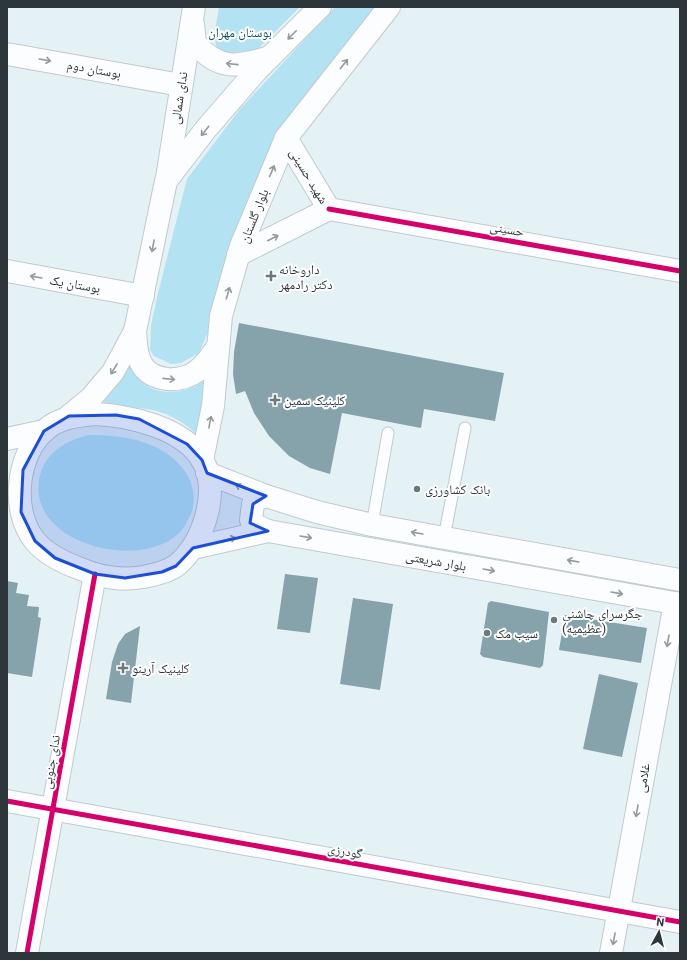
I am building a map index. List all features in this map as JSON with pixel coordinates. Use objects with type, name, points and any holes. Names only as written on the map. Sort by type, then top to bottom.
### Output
[{"type":"main road","points":[[7,438],[44,430],[69,416],[92,398],[113,372],[135,331],[166,181],[206,129],[270,57],[320,7]]},
{"type":"main road","name":"بلوار گلستان","points":[[193,548],[207,516],[209,487],[204,467],[213,406],[221,316],[238,255],[286,138],[389,7]]},
{"type":"main road","name":"ندای شمالی","points":[[193,11],[195,43],[211,59],[233,65],[245,65],[270,57]]},
{"type":"main road","name":"ندای شمالی","points":[[166,181],[193,11]]},
{"type":"main road","name":"بوستان دوم","points":[[7,54],[181,85]]},
{"type":"main road","name":"شهید حسینی","points":[[238,255],[329,209],[286,138]]},
{"type":"main road","name":"حسینی","points":[[329,209],[680,271]]},
{"type":"main road","name":"بوستان یک","points":[[7,271],[143,296]]},
{"type":"main road","points":[[135,331],[138,355],[145,370],[162,378],[176,380],[192,376],[208,362],[218,346]]},
{"type":"main road","points":[[69,416],[93,414],[116,415],[139,419],[164,430],[187,444],[204,467]]},
{"type":"main road","points":[[44,430],[27,457],[20,484],[21,512],[35,541],[55,558],[95,574],[125,578],[142,577],[162,572],[176,566],[193,548]]},
{"type":"main road","name":"بلوار شریعتی","points":[[204,467],[266,496],[317,512],[372,525],[680,580]]},
{"type":"main road","points":[[266,496],[257,499],[253,504],[250,520],[253,524],[268,531]]},
{"type":"main road","points":[[7,517],[29,531]]},
{"type":"main road","name":"بلوار شریعتی","points":[[193,548],[268,531],[677,604]]},
{"type":"main road","name":"ندای جنوبی","points":[[27,953],[95,574]]},
{"type":"main road","name":"غلامی","points":[[611,953],[677,604]]},
{"type":"main road","name":"گودرزی","points":[[7,801],[680,922]]},
{"type":"lane","points":[[444,538],[465,428]]},
{"type":"lane","points":[[372,525],[388,433]]},
{"type":"highlighted area","points":[[116,415],[139,419],[187,444],[202,460],[207,473],[266,496],[253,504],[250,523],[268,531],[193,548],[176,566],[162,572],[125,578],[95,574],[55,558],[35,541],[21,512],[23,470],[44,431],[69,416]]},
{"type":"green space","name":"بوستان مهران","points":[[219,7],[300,7],[249,58],[218,52],[214,37]]},
{"type":"green space","points":[[335,7],[380,7],[279,133],[209,330],[199,353],[181,363],[171,364],[154,356],[150,350],[151,325],[187,179],[240,109]]},
{"type":"green space","points":[[129,358],[140,380],[147,386],[156,390],[175,392],[184,390],[201,383],[208,377],[200,438],[178,420],[154,410],[128,407],[100,409]]},
{"type":"green space","points":[[89,435],[116,436],[143,442],[167,454],[177,462],[189,478],[194,498],[191,514],[184,527],[178,534],[160,545],[137,550],[112,550],[87,544],[65,533],[49,518],[39,498],[40,475],[43,467],[58,448],[73,440]]},
{"type":"building","points":[[239,323],[504,373],[495,421],[424,409],[421,428],[342,413],[330,474],[310,468],[289,456],[269,436],[254,413],[245,391],[236,394],[233,374],[234,352]]},
{"type":"building","points":[[285,574],[318,578],[310,633],[277,629]]},
{"type":"building","points":[[7,581],[18,583],[16,593],[29,595],[27,606],[39,607],[38,617],[41,618],[32,677],[7,673]]},
{"type":"building","points":[[353,598],[393,604],[380,690],[340,684]]},
{"type":"building","points":[[491,601],[549,612],[543,665],[540,668],[483,657],[480,654],[488,603]]},
{"type":"building","points":[[565,615],[647,628],[641,663],[559,650]]},
{"type":"building","name":"کلینیک آرینو","points":[[140,626],[131,703],[106,699],[112,662],[118,644],[125,634]]},
{"type":"building","points":[[599,674],[638,683],[622,757],[583,749]]},
{"type":"cycle path","points":[[329,209],[680,271]]},
{"type":"cycle path","points":[[27,953],[95,574]]},
{"type":"cycle path","points":[[7,801],[680,922]]},
{"type":"place","name":"داروخانه دکتر رادمهر","points":[[271,276]]},
{"type":"place","name":"کلینیک سمین","points":[[275,400]]},
{"type":"place","name":"بانک کشاورزی","points":[[417,489]]},
{"type":"place","name":"جگرسرای چاشنی (عظیمیه)","points":[[554,620]]},
{"type":"place","name":"سیب مک","points":[[487,633]]},
{"type":"place","name":"کلینیک آرینو","points":[[123,668]]}]
